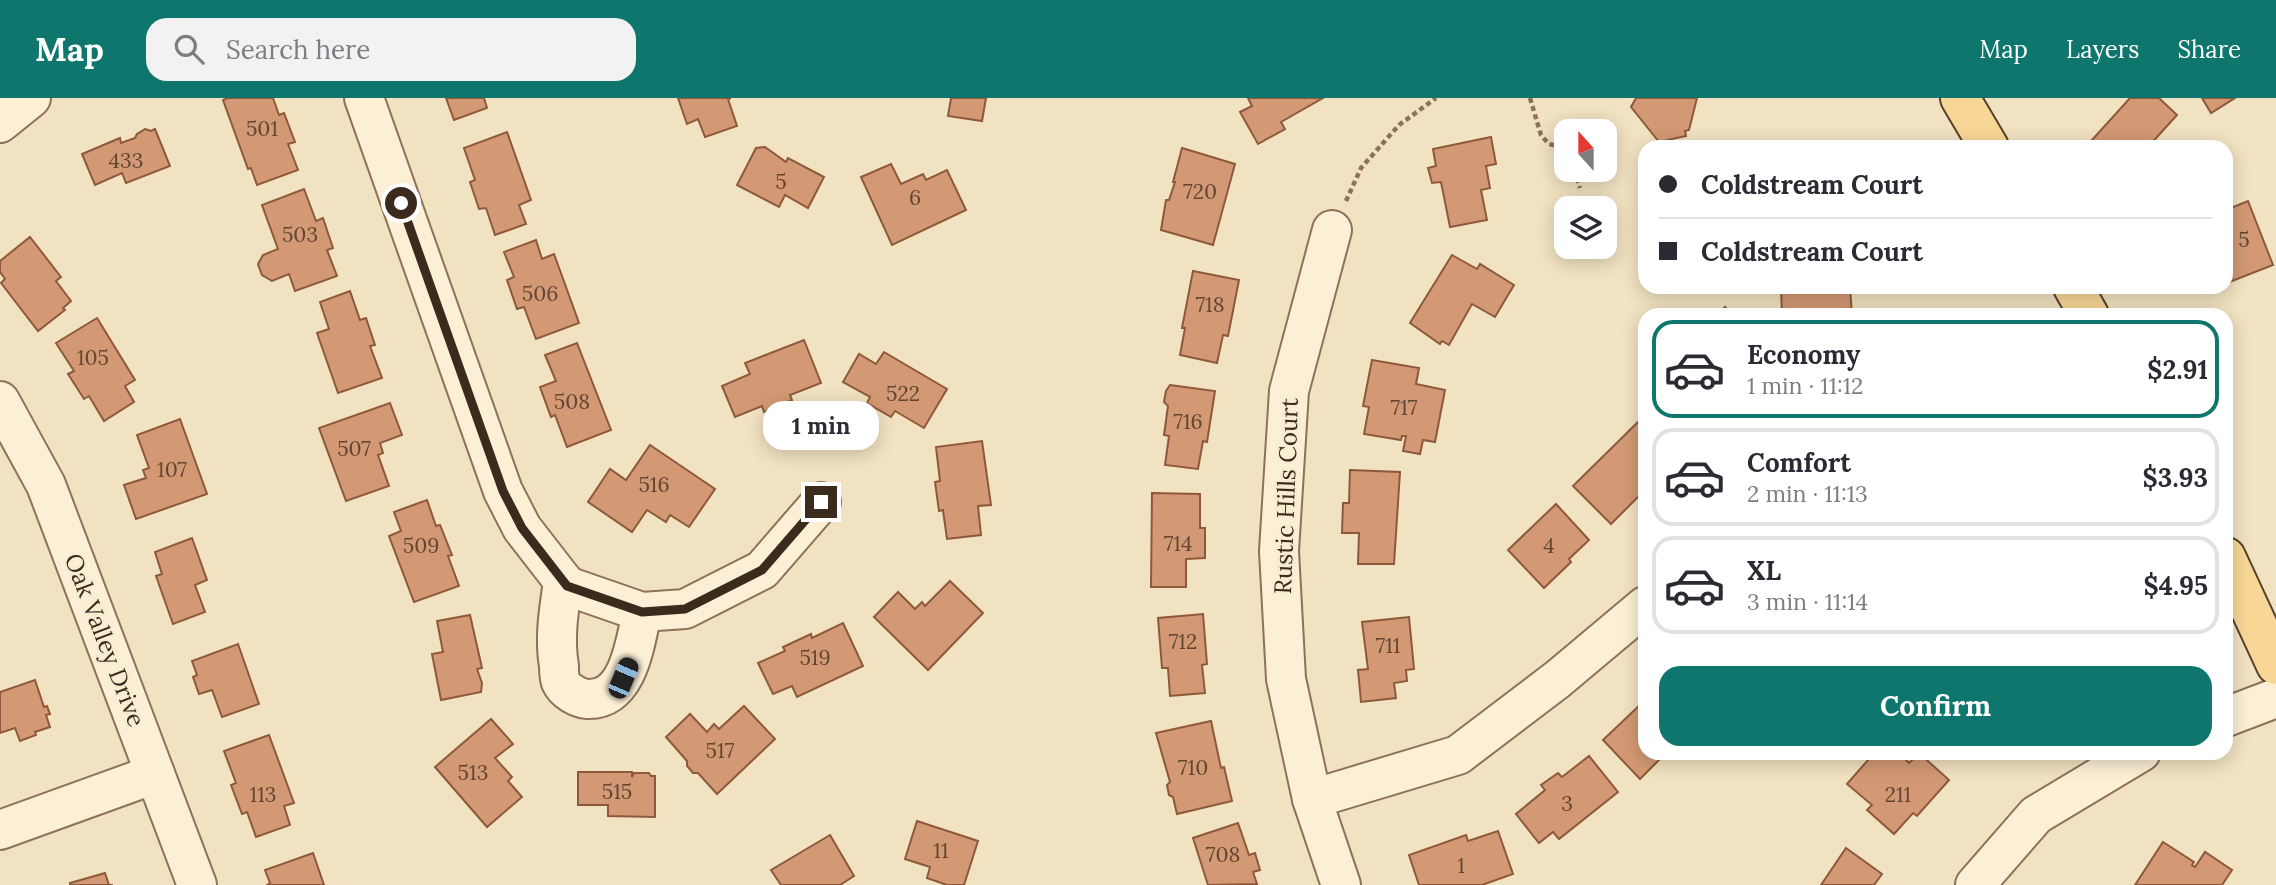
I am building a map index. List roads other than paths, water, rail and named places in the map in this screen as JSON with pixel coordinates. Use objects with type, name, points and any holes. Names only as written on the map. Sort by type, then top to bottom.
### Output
[{"type":"main road","points":[[1969,101],[1986,140]]},
{"type":"main road","points":[[2233,572],[2276,665]]},
{"type":"street","points":[[0,122],[31,98]]},
{"type":"street","points":[[364,98],[503,491],[522,528],[567,586],[580,593],[642,612],[685,609],[762,570],[821,502]]},
{"type":"street","name":"Rustic Hills Court","points":[[1332,230],[1289,391],[1279,551],[1286,679],[1312,799],[1341,885]]},
{"type":"street","name":"Oak Valley Drive","points":[[0,401],[46,485],[197,885]]},
{"type":"street","points":[[563,581],[555,643],[561,682],[569,691],[582,698],[597,699],[609,694],[623,678],[631,660],[642,612]]},
{"type":"street","points":[[1312,799],[1458,755],[1558,679],[1638,612]]},
{"type":"street","points":[[2233,714],[2276,698]]},
{"type":"street","points":[[1975,885],[2036,815],[2128,760]]},
{"type":"street","points":[[0,830],[155,774]]}]
